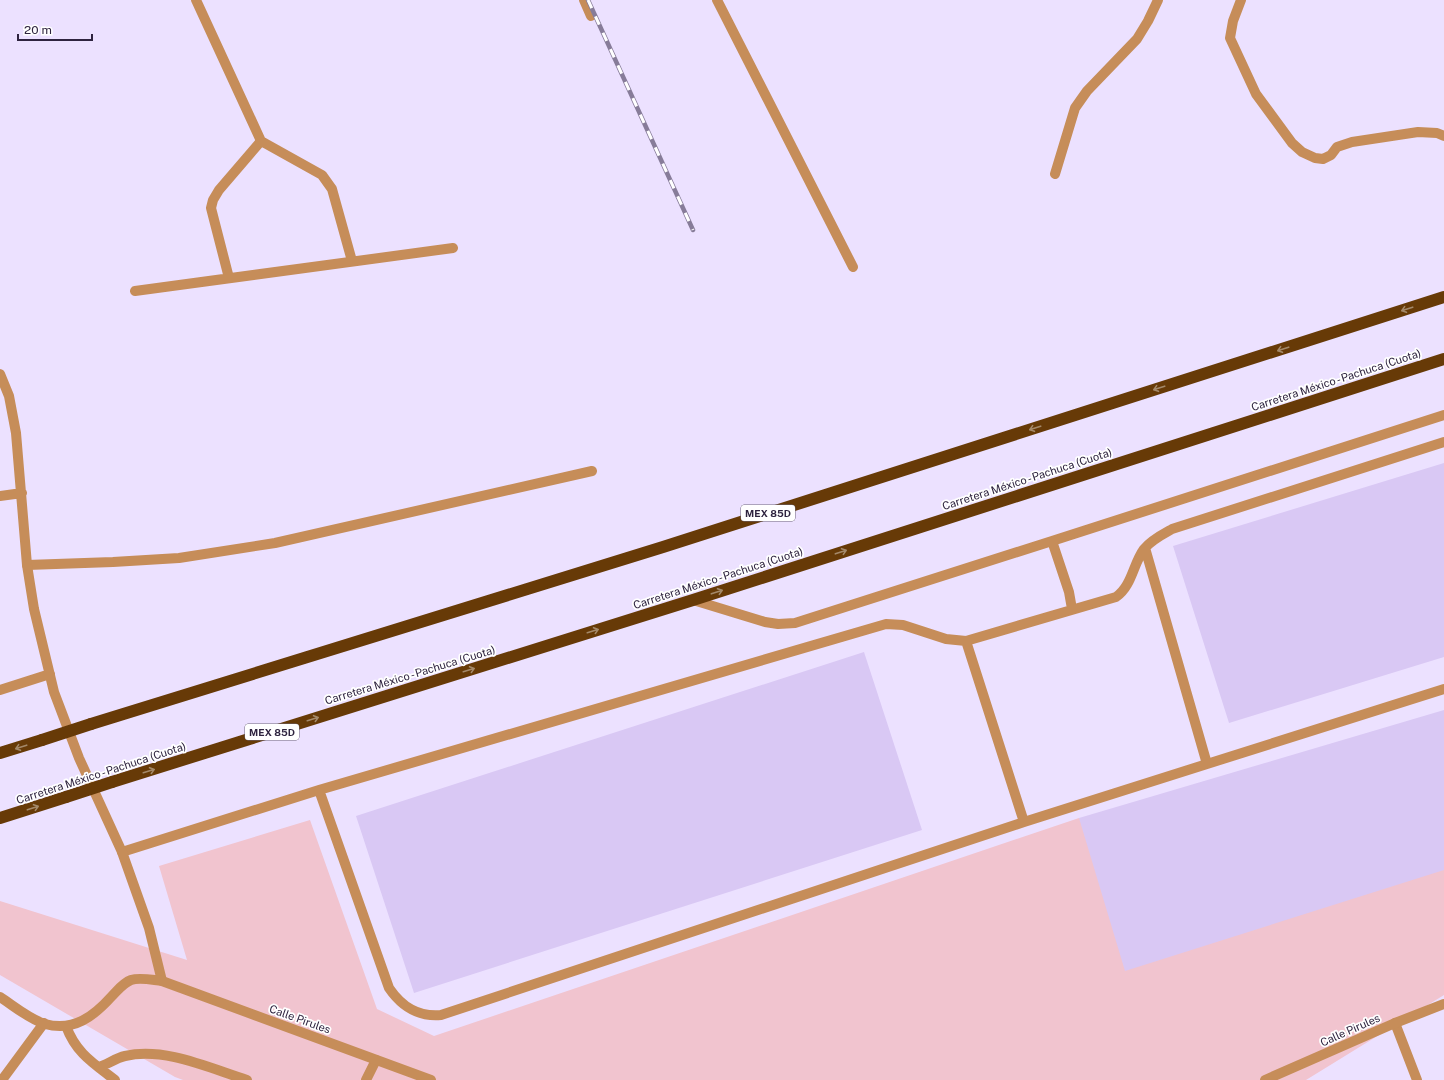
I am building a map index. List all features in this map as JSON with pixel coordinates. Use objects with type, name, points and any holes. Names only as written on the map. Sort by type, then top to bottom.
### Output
[{"type":"highway","name":"MEX 85D","points":[[0,754],[91,724],[655,549],[1444,298]]},
{"type":"highway","name":"Carretera México - Pachuca (Cuota)","points":[[0,818],[693,600],[1444,359]]},
{"type":"street","points":[[196,0],[260,141],[322,176],[329,183],[352,261]]},
{"type":"street","points":[[584,0],[591,16]]},
{"type":"street","points":[[717,0],[853,267]]},
{"type":"street","points":[[1055,174],[1075,108],[1087,91],[1137,39],[1158,0]]},
{"type":"street","points":[[1241,0],[1233,21],[1230,38],[1256,94],[1292,144],[1302,152],[1315,158],[1323,159],[1337,148],[1352,142],[1418,132],[1437,133],[1444,136]]},
{"type":"street","points":[[229,278],[211,208],[213,200],[219,190],[260,141]]},
{"type":"street","points":[[136,291],[453,248]]},
{"type":"street","points":[[0,374],[9,396],[16,433],[27,565],[34,609],[54,692],[80,758],[122,852],[149,928],[162,981]]},
{"type":"street","points":[[693,600],[765,622],[778,624],[795,623],[1444,414]]},
{"type":"street","points":[[122,852],[319,790],[886,624],[904,625],[946,639],[966,641],[1116,597],[1122,593],[1145,548],[1159,536],[1172,529],[1444,442]]},
{"type":"street","points":[[27,565],[179,558],[275,543],[592,471]]},
{"type":"street","points":[[0,496],[22,493]]},
{"type":"street","points":[[1052,541],[1069,592],[1072,609]]},
{"type":"street","points":[[1145,548],[1207,764]]},
{"type":"street","points":[[966,641],[1024,822]]},
{"type":"street","points":[[0,690],[50,674]]},
{"type":"street","points":[[319,790],[389,988],[397,999],[407,1006],[419,1014],[430,1016],[441,1015],[1024,822],[1444,689]]},
{"type":"street","name":"Calle Pirules","points":[[66,1026],[84,1020],[94,1014],[123,984],[132,980],[145,979],[162,981],[431,1080]]},
{"type":"street","points":[[0,997],[33,1019],[58,1026],[66,1026],[74,1044],[82,1054],[115,1080]]},
{"type":"street","name":"Calle Pirules","points":[[1265,1080],[1395,1023],[1444,1004]]},
{"type":"street","points":[[2,1080],[44,1023]]},
{"type":"street","points":[[1395,1023],[1417,1080]]},
{"type":"street","points":[[99,1067],[123,1057],[151,1053],[176,1057],[247,1080]]},
{"type":"street","points":[[366,1080],[376,1060]]},
{"type":"shaded area","points":[[1079,818],[1444,870],[1444,995],[1306,1080],[183,1080],[175,1077],[0,975],[0,901],[187,960],[159,866],[310,820],[377,1009],[434,1036]]},
{"type":"building","points":[[1444,463],[1444,657],[1229,723],[1173,546]]},
{"type":"building","points":[[864,652],[922,830],[414,993],[356,816]]},
{"type":"building","points":[[1444,710],[1444,870],[1125,971],[1079,818]]},
{"type":"railway","points":[[588,0],[693,230]]}]
